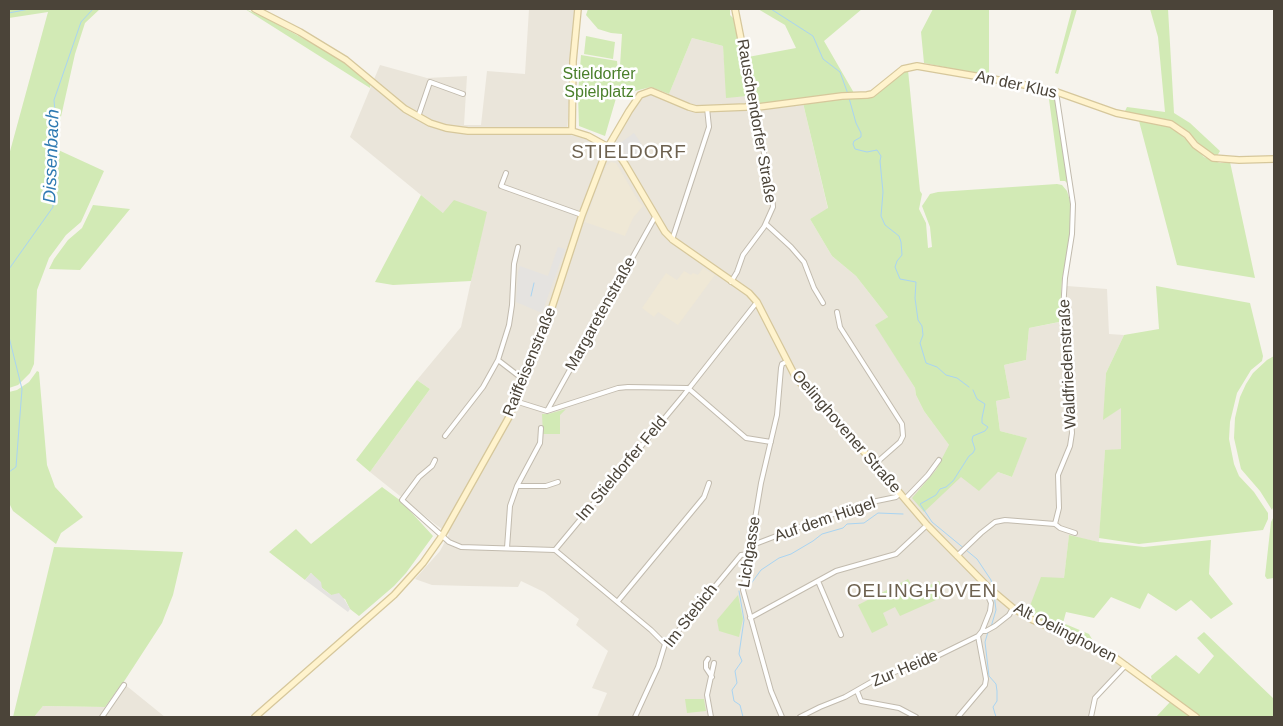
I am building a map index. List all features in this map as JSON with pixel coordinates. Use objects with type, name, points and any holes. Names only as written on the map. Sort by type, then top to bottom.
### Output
[{"type":"main road","name":"Oelinghovener Straße","points":[[256,9],[300,32],[346,60],[396,102],[418,116],[446,128],[468,131],[572,132],[588,136],[619,155],[664,232],[672,240],[749,294],[757,302],[766,317],[786,362],[796,378],[905,499]]},
{"type":"main road","points":[[572,132],[573,61],[578,9]]},
{"type":"main road","name":"Rauschendorfer Straße","points":[[735,9],[753,100],[752,105]]},
{"type":"main road","name":"An der Klus","points":[[707,108],[746,107],[752,105],[758,107],[872,94],[895,75],[913,66],[1010,82],[1056,92],[1116,114],[1172,124],[1213,158],[1239,160],[1274,158]]},
{"type":"main road","name":"Raiffeisenstraße","points":[[255,717],[394,595],[423,563],[442,536],[500,434],[515,401],[552,310],[582,215],[608,147],[640,95],[651,91],[689,107],[696,109],[707,108]]},
{"type":"main road","name":"Alt Oelinghoven","points":[[905,499],[927,525],[959,554],[988,587],[1013,608],[1043,625],[1087,642],[1126,665],[1196,717]]},
{"type":"street","points":[[418,116],[430,82],[463,94]]},
{"type":"street","name":"Waldfriedenstraße","points":[[1056,92],[1074,204],[1063,311],[1072,433],[1070,446],[1058,475],[1059,508],[1056,524]]},
{"type":"street","name":"Rauschendorfer Straße","points":[[731,282],[748,246],[766,224],[773,207],[756,112],[752,105]]},
{"type":"street","points":[[672,240],[709,127],[707,108]]},
{"type":"street","points":[[506,173],[501,186],[582,215]]},
{"type":"street","name":"Margaretenstraße","points":[[547,411],[655,217]]},
{"type":"street","points":[[766,224],[804,262],[814,288],[823,303]]},
{"type":"street","points":[[445,436],[483,387],[498,360],[512,304],[514,264],[518,247]]},
{"type":"street","name":"Im Stieldorfer Feld","points":[[555,550],[757,302]]},
{"type":"street","points":[[837,312],[840,327],[902,424],[900,442],[875,464]]},
{"type":"street","points":[[498,360],[524,380]]},
{"type":"street","name":"Lichgasse","points":[[782,717],[771,691],[743,590],[761,483],[777,414],[781,368],[782,364],[786,362]]},
{"type":"street","points":[[515,401],[547,411],[618,388],[688,388],[746,438],[771,442]]},
{"type":"street","points":[[507,548],[510,506],[517,486],[540,443],[541,428]]},
{"type":"street","points":[[435,460],[432,466],[419,477],[402,500],[454,546],[555,550],[652,630],[665,644]]},
{"type":"street","points":[[905,499],[928,475],[939,460]]},
{"type":"street","points":[[517,486],[546,486],[558,482]]},
{"type":"street","points":[[618,601],[704,497],[709,483]]},
{"type":"street","name":"Auf dem Hügel","points":[[750,546],[839,512],[867,503],[896,497],[900,493]]},
{"type":"street","points":[[959,554],[981,533],[1000,520],[1056,524],[1060,528],[1075,533]]},
{"type":"street","points":[[750,618],[836,571],[896,554],[927,525]]},
{"type":"street","name":"Im Stebich","points":[[636,717],[665,644],[674,636],[741,555],[748,554]]},
{"type":"street","points":[[818,581],[841,635]]},
{"type":"street","name":"Zur Heide","points":[[984,631],[991,603],[988,596]]},
{"type":"street","name":"Zur Heide","points":[[800,717],[857,691],[880,677],[929,660],[978,636],[995,626],[1013,608]]},
{"type":"street","points":[[958,717],[985,685],[986,679],[978,636]]},
{"type":"street","points":[[708,659],[706,668],[712,677]]},
{"type":"street","points":[[710,717],[707,695],[714,663]]},
{"type":"street","points":[[1091,717],[1095,698],[1126,665]]},
{"type":"street","points":[[102,717],[124,685]]},
{"type":"street","points":[[857,691],[861,701],[899,708],[916,717]]},
{"type":"shaded area","points":[[529,9],[575,9],[567,134],[589,140],[609,154],[636,103],[644,96],[652,95],[666,101],[692,38],[723,46],[727,97],[748,96],[749,107],[803,103],[828,209],[810,219],[832,256],[856,276],[888,317],[876,325],[915,388],[916,395],[924,411],[949,445],[961,477],[998,472],[1012,477],[1026,438],[1000,431],[996,401],[1010,398],[1004,365],[1026,360],[1029,328],[1065,321],[1067,286],[1107,289],[1109,334],[1124,335],[1106,373],[1104,419],[1121,407],[1121,449],[1105,451],[1099,542],[1069,536],[1064,579],[1028,611],[1030,620],[1091,649],[1122,667],[1093,698],[1089,717],[597,717],[607,693],[592,688],[608,651],[576,625],[579,619],[544,592],[521,581],[518,587],[432,585],[415,579],[440,551],[449,534],[370,472],[430,389],[417,380],[461,327],[486,212],[443,213],[350,137],[380,65],[427,78],[467,76],[464,125],[481,125],[487,71],[525,74]]},
{"type":"shaded area","points":[[634,133],[647,152],[630,161],[619,144]]},
{"type":"shaded area","points":[[611,162],[616,163],[643,206],[633,218],[625,236],[585,222],[602,175],[607,165]]},
{"type":"shaded area","points":[[558,247],[565,249],[542,313],[516,302],[520,266],[548,276]]},
{"type":"shaded area","points":[[703,268],[715,275],[678,325],[658,312],[654,317],[642,308],[666,273],[677,280],[684,271],[691,275],[693,273],[698,275]]},
{"type":"shaded area","points":[[311,573],[321,582],[322,588],[331,595],[339,593],[350,609],[348,612],[305,580]]},
{"type":"shaded area","points":[[123,683],[165,717],[34,717],[43,706],[105,707]]},
{"type":"green space","points":[[9,9],[100,9],[85,23],[75,54],[54,148],[104,171],[81,222],[66,235],[49,258],[37,290],[34,364],[30,373],[18,385],[9,388],[9,155],[48,12],[9,18]]},
{"type":"green space","points":[[245,9],[264,17],[326,51],[362,74],[371,84],[370,88]]},
{"type":"green space","name":"Stieldorfer Spielplatz","points":[[588,9],[730,9],[730,15],[734,19],[748,96],[726,98],[723,46],[692,38],[669,94],[651,87],[619,95],[619,88],[605,136],[579,126],[578,95],[581,55],[617,61],[619,82],[622,34],[598,29],[586,15]]},
{"type":"green space","points":[[758,9],[862,9],[824,41],[854,93],[761,104],[756,102],[748,57],[796,48],[785,25]]},
{"type":"green space","points":[[933,9],[989,9],[989,76],[924,63],[921,32]]},
{"type":"green space","points":[[1072,9],[1077,9],[1058,74],[1055,73]]},
{"type":"green space","points":[[1150,9],[1168,9],[1174,113],[1190,123],[1220,151],[1217,156],[1210,154],[1182,127],[1173,122],[1124,113],[1127,107],[1165,112],[1158,37]]},
{"type":"green space","points":[[586,36],[615,42],[613,59],[584,54]]},
{"type":"green space","points":[[908,70],[920,191],[922,194],[919,209],[926,223],[928,248],[932,247],[930,227],[922,206],[930,194],[938,192],[1062,185],[1067,191],[1071,204],[1072,225],[1062,280],[1059,322],[1029,328],[1026,360],[1004,365],[1010,398],[996,401],[1000,431],[1027,438],[1012,477],[998,472],[979,491],[961,477],[924,512],[912,498],[936,470],[949,445],[924,411],[916,395],[915,388],[875,325],[888,317],[856,276],[832,256],[810,219],[828,208],[803,103],[873,96],[898,75]]},
{"type":"green space","points":[[1048,92],[1053,94],[1055,99],[1069,185],[1065,181],[1060,181]]},
{"type":"green space","points":[[1139,121],[1171,127],[1204,157],[1220,163],[1230,162],[1255,278],[1177,265]]},
{"type":"green space","points":[[421,195],[443,213],[454,200],[487,212],[471,281],[393,285],[375,282]]},
{"type":"green space","points":[[93,205],[130,209],[80,270],[49,269],[68,240],[82,228]]},
{"type":"green space","points":[[1156,286],[1250,303],[1263,356],[1262,361],[1251,370],[1237,393],[1230,422],[1229,439],[1234,464],[1239,476],[1254,492],[1268,513],[1268,519],[1263,530],[1139,544],[1099,538],[1105,450],[1121,449],[1121,408],[1103,420],[1106,373],[1124,335],[1159,329]]},
{"type":"green space","points":[[1274,356],[1274,505],[1272,510],[1260,491],[1241,469],[1234,438],[1235,418],[1240,397],[1246,384],[1253,373]]},
{"type":"green space","points":[[37,371],[39,372],[47,465],[55,487],[83,517],[61,533],[56,544],[13,511],[9,503],[9,392],[17,390],[29,382]]},
{"type":"green space","points":[[417,380],[430,389],[370,472],[356,460]]},
{"type":"green space","points":[[566,409],[560,415],[560,434],[543,434],[542,414]]},
{"type":"green space","points":[[382,487],[401,501],[433,536],[394,586],[359,616],[350,609],[345,599],[331,595],[322,588],[311,573],[305,580],[269,552],[296,529],[311,544]]},
{"type":"green space","points":[[1274,516],[1274,578],[1267,579],[1265,576],[1271,522]]},
{"type":"green space","points":[[1069,535],[1099,542],[1144,547],[1211,540],[1209,574],[1233,604],[1211,619],[1191,600],[1176,611],[1148,593],[1140,609],[1111,597],[1094,618],[1066,612],[1063,623],[1089,634],[1093,641],[1040,619],[1028,611],[1041,577],[1064,578]]},
{"type":"green space","points":[[54,547],[183,552],[173,595],[162,623],[105,707],[43,706],[34,717],[13,717]]},
{"type":"green space","points":[[908,579],[915,591],[939,581],[945,596],[900,616],[895,607],[883,613],[888,625],[872,633],[858,605]]},
{"type":"green space","points":[[738,595],[743,619],[739,637],[719,631],[717,620]]},
{"type":"green space","points":[[1204,632],[1274,699],[1274,717],[1200,717],[1152,681],[1151,676],[1176,655],[1199,674],[1214,656],[1197,638]]},
{"type":"green space","points":[[685,699],[704,699],[706,711],[687,713]]},
{"type":"green space","points":[[1170,702],[1190,717],[1156,717]]},
{"type":"waterway","points":[[9,13],[29,9]]},
{"type":"waterway","name":"Dissenbach","points":[[9,269],[53,207],[49,153],[56,124],[54,100],[81,22],[93,9]]},
{"type":"waterway","points":[[771,9],[813,36],[823,59],[840,72],[848,94]]},
{"type":"waterway","points":[[849,98],[861,133],[861,137],[854,141],[855,149],[867,152],[877,150],[881,156],[883,192],[881,216],[885,225],[899,236],[901,242],[902,255],[895,267],[900,279],[916,282],[915,298],[918,320],[922,326],[923,335],[920,343],[926,363],[937,367],[946,375],[957,378],[969,387]]},
{"type":"waterway","points":[[531,296],[534,283]]},
{"type":"waterway","name":"Dissenbach","points":[[9,337],[22,389],[16,467],[9,472]]},
{"type":"waterway","points":[[973,390],[977,399],[985,404],[982,423],[988,427],[985,431],[973,436],[972,440],[975,449],[953,481],[940,489],[936,495],[920,504],[932,522],[977,559],[991,580],[993,588]]},
{"type":"waterway","points":[[750,585],[761,570],[822,534],[843,528],[847,524],[864,523],[878,513],[903,514]]},
{"type":"waterway","points":[[739,591],[744,620],[739,654],[742,661],[735,671],[737,683],[732,690],[734,701],[740,705],[743,717]]},
{"type":"waterway","points":[[991,627],[996,610],[994,594]]},
{"type":"waterway","points":[[988,632],[985,642],[989,676],[996,684],[997,701],[993,707],[996,717]]},
{"type":"district","name":"STIELDORF","points":[[629,153]]},
{"type":"district","name":"OELINGHOVEN","points":[[922,592]]}]
